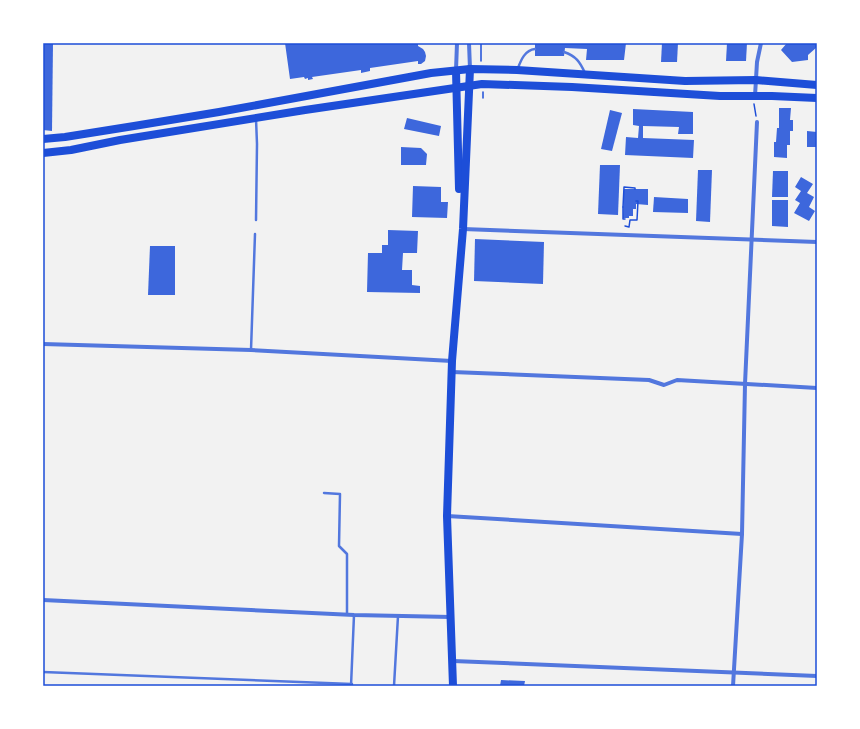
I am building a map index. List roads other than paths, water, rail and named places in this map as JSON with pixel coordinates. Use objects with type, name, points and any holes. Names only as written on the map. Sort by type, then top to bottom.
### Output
[{"type":"main road","points":[[453,686],[447,516],[452,361],[463,230],[470,69]]},
{"type":"main road","points":[[43,139],[142,125],[431,74],[470,69],[517,70],[685,80],[756,80],[817,85]]},
{"type":"main road","points":[[456,71],[459,181],[463,230]]},
{"type":"main road","points":[[43,153],[71,150],[120,140],[256,118],[456,87],[486,84],[572,87],[720,96],[817,98]]},
{"type":"street","points":[[456,71],[457,43]]},
{"type":"street","points":[[469,43],[470,69]]},
{"type":"street","points":[[755,96],[757,62],[761,43]]},
{"type":"street","points":[[733,686],[742,534],[745,384],[757,122]]},
{"type":"street","points":[[463,230],[817,242]]},
{"type":"street","points":[[43,344],[251,350],[452,361]]},
{"type":"street","points":[[452,372],[649,380],[664,385],[677,380],[817,388]]},
{"type":"street","points":[[447,516],[742,534]]},
{"type":"street","points":[[43,600],[354,615],[451,617]]},
{"type":"street","points":[[453,661],[817,676]]},
{"type":"lane","points":[[517,70],[522,58],[527,52],[535,49]]},
{"type":"lane","points":[[564,52],[575,57],[581,64],[585,75]]},
{"type":"lane","points":[[256,118],[256,220]]},
{"type":"lane","points":[[251,350],[255,234]]},
{"type":"lane","points":[[324,493],[340,494],[339,546],[347,552],[347,614]]},
{"type":"lane","points":[[43,672],[352,685],[354,615]]},
{"type":"lane","points":[[394,686],[398,616]]}]
